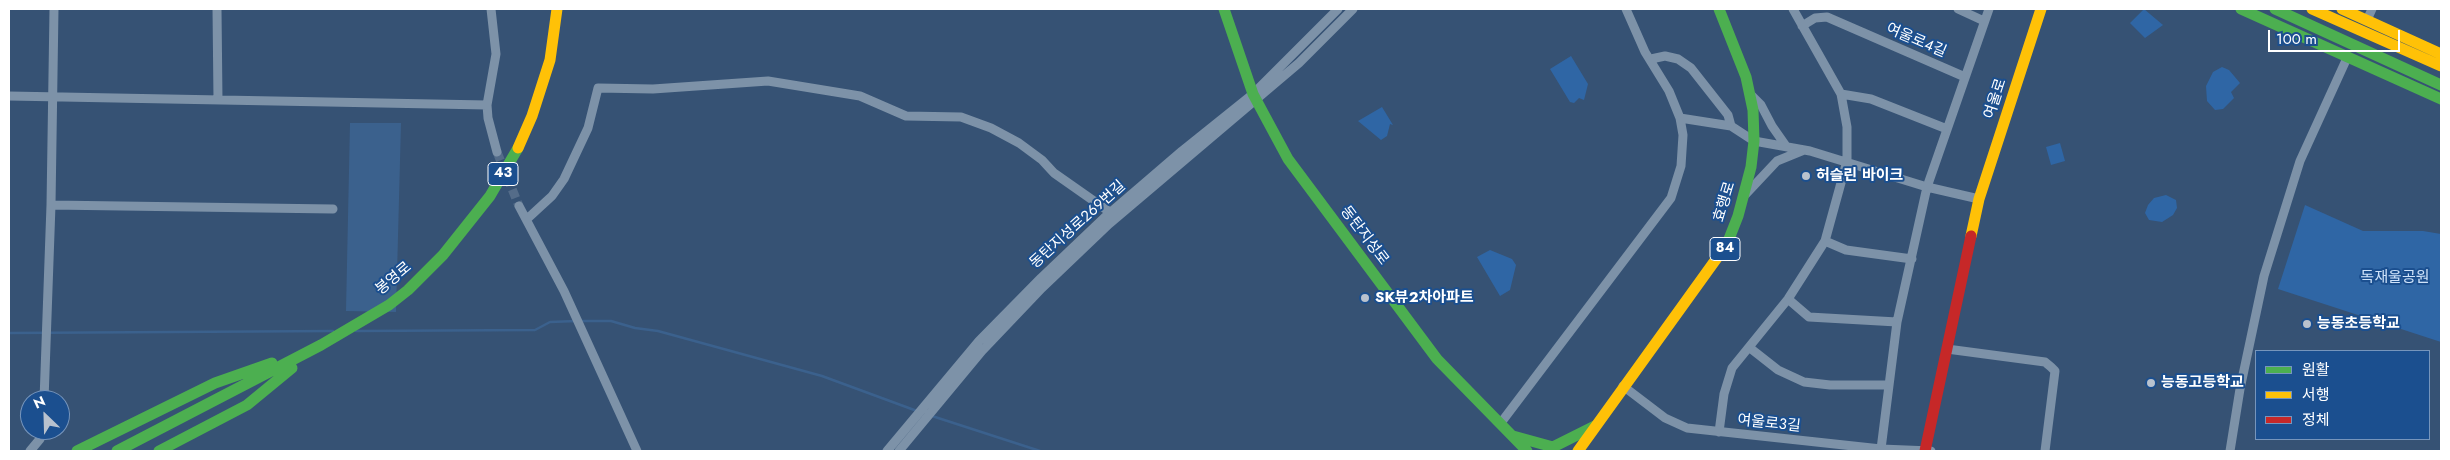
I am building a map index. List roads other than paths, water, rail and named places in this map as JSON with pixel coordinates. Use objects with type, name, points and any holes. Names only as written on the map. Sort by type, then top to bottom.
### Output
[{"type":"main road","name":"봉영로","points":[[117,451],[319,346],[389,305],[408,290],[443,255],[490,196],[515,154],[532,116],[550,60],[557,9]]},
{"type":"main road","name":"동탄지성로","points":[[1224,9],[1255,98],[1288,159],[1437,359],[1527,451]]},
{"type":"main road","name":"효행로","points":[[1578,451],[1623,386],[1725,249],[1744,196],[1754,141],[1751,95],[1719,9]]},
{"type":"main road","name":"여울로","points":[[1927,451],[1979,199],[2041,9]]},
{"type":"main road","points":[[2241,9],[2347,58],[2441,98]]},
{"type":"main road","points":[[2275,9],[2441,85]]},
{"type":"main road","points":[[2312,9],[2441,66]]},
{"type":"main road","points":[[2342,9],[2441,54]]},
{"type":"main road","points":[[77,451],[215,382],[319,346]]},
{"type":"main road","points":[[159,451],[247,405],[319,346]]},
{"type":"main road","points":[[1512,436],[1553,447],[1569,441],[1596,425]]},
{"type":"street","points":[[45,390],[48,338],[54,98],[54,9]]},
{"type":"street","points":[[218,9],[218,100]]},
{"type":"street","points":[[490,9],[496,54],[487,105],[488,118],[497,152]]},
{"type":"street","points":[[1255,98],[1338,9]]},
{"type":"street","points":[[887,451],[910,430],[939,394],[1035,295],[1109,224],[1255,98],[1299,63],[1353,9]]},
{"type":"street","points":[[1500,424],[1672,198],[1681,166],[1682,135],[1680,118],[1670,91],[1636,33],[1626,9]]},
{"type":"street","points":[[1719,432],[1724,394],[1732,368],[1788,299],[1824,241],[1847,161],[1847,127],[1840,94],[1793,9]]},
{"type":"street","points":[[1958,9],[1984,21]]},
{"type":"street","points":[[1881,449],[1897,322],[1927,187],[1989,9]]},
{"type":"street","points":[[2367,20],[2372,9]]},
{"type":"street","name":"여울로4길","points":[[1802,26],[1815,18],[1827,17],[1965,77]]},
{"type":"street","points":[[1650,59],[1665,56],[1678,59],[1691,68],[1728,115],[1731,126]]},
{"type":"street","points":[[2230,451],[2240,389],[2264,276],[2300,161],[2347,58]]},
{"type":"street","points":[[527,219],[552,196],[564,179],[588,128],[598,88],[653,89],[768,81],[860,96],[906,116],[961,116],[991,128],[1019,143],[1042,160],[1054,174],[1111,212]]},
{"type":"street","points":[[1840,94],[1871,99],[1947,129]]},
{"type":"street","points":[[1751,95],[1760,105],[1774,131],[1786,146]]},
{"type":"street","points":[[9,96],[487,105]]},
{"type":"street","name":"동탄지성로269번길","points":[[939,394],[979,342],[1034,285],[1111,212],[1182,150],[1255,98]]},
{"type":"street","points":[[1680,118],[1731,126],[1754,141],[1805,150],[1847,161],[1927,187],[1979,199]]},
{"type":"street","points":[[1744,196],[1777,161],[1805,150]]},
{"type":"street","points":[[51,205],[334,209]]},
{"type":"street","points":[[520,206],[572,308],[637,451]]},
{"type":"street","points":[[1824,241],[1846,250],[1912,259]]},
{"type":"street","points":[[1788,299],[1809,317],[1897,322]]},
{"type":"street","points":[[1750,348],[1778,370],[1804,382],[1830,385],[1889,385]]},
{"type":"street","points":[[1947,349],[2045,362],[2051,366],[2055,371],[2045,451]]},
{"type":"street","name":"여울로3길","points":[[1623,386],[1665,418],[1688,428],[1881,449],[1927,451]]},
{"type":"street","points":[[899,451],[910,430]]},
{"type":"street","points":[[30,451],[39,440]]},
{"type":"waterway","points":[[356,331],[535,330],[550,322],[576,321]]},
{"type":"waterway","points":[[581,321],[611,321],[635,328],[658,331],[822,376],[917,411]]},
{"type":"waterway","points":[[9,333],[333,331]]},
{"type":"waterway","points":[[932,416],[1040,451]]},
{"type":"tunnel","points":[[497,152],[519,206]]},
{"type":"place","name":"허슬린 바이크","points":[[1806,176]]},
{"type":"place","name":"SK뷰2차아파트","points":[[1365,298]]},
{"type":"place","name":"능동초등학교","points":[[2307,324]]},
{"type":"place","name":"능동고등학교","points":[[2151,383]]},
{"type":"park label","name":"독재울공원","points":[[2395,278]]}]
